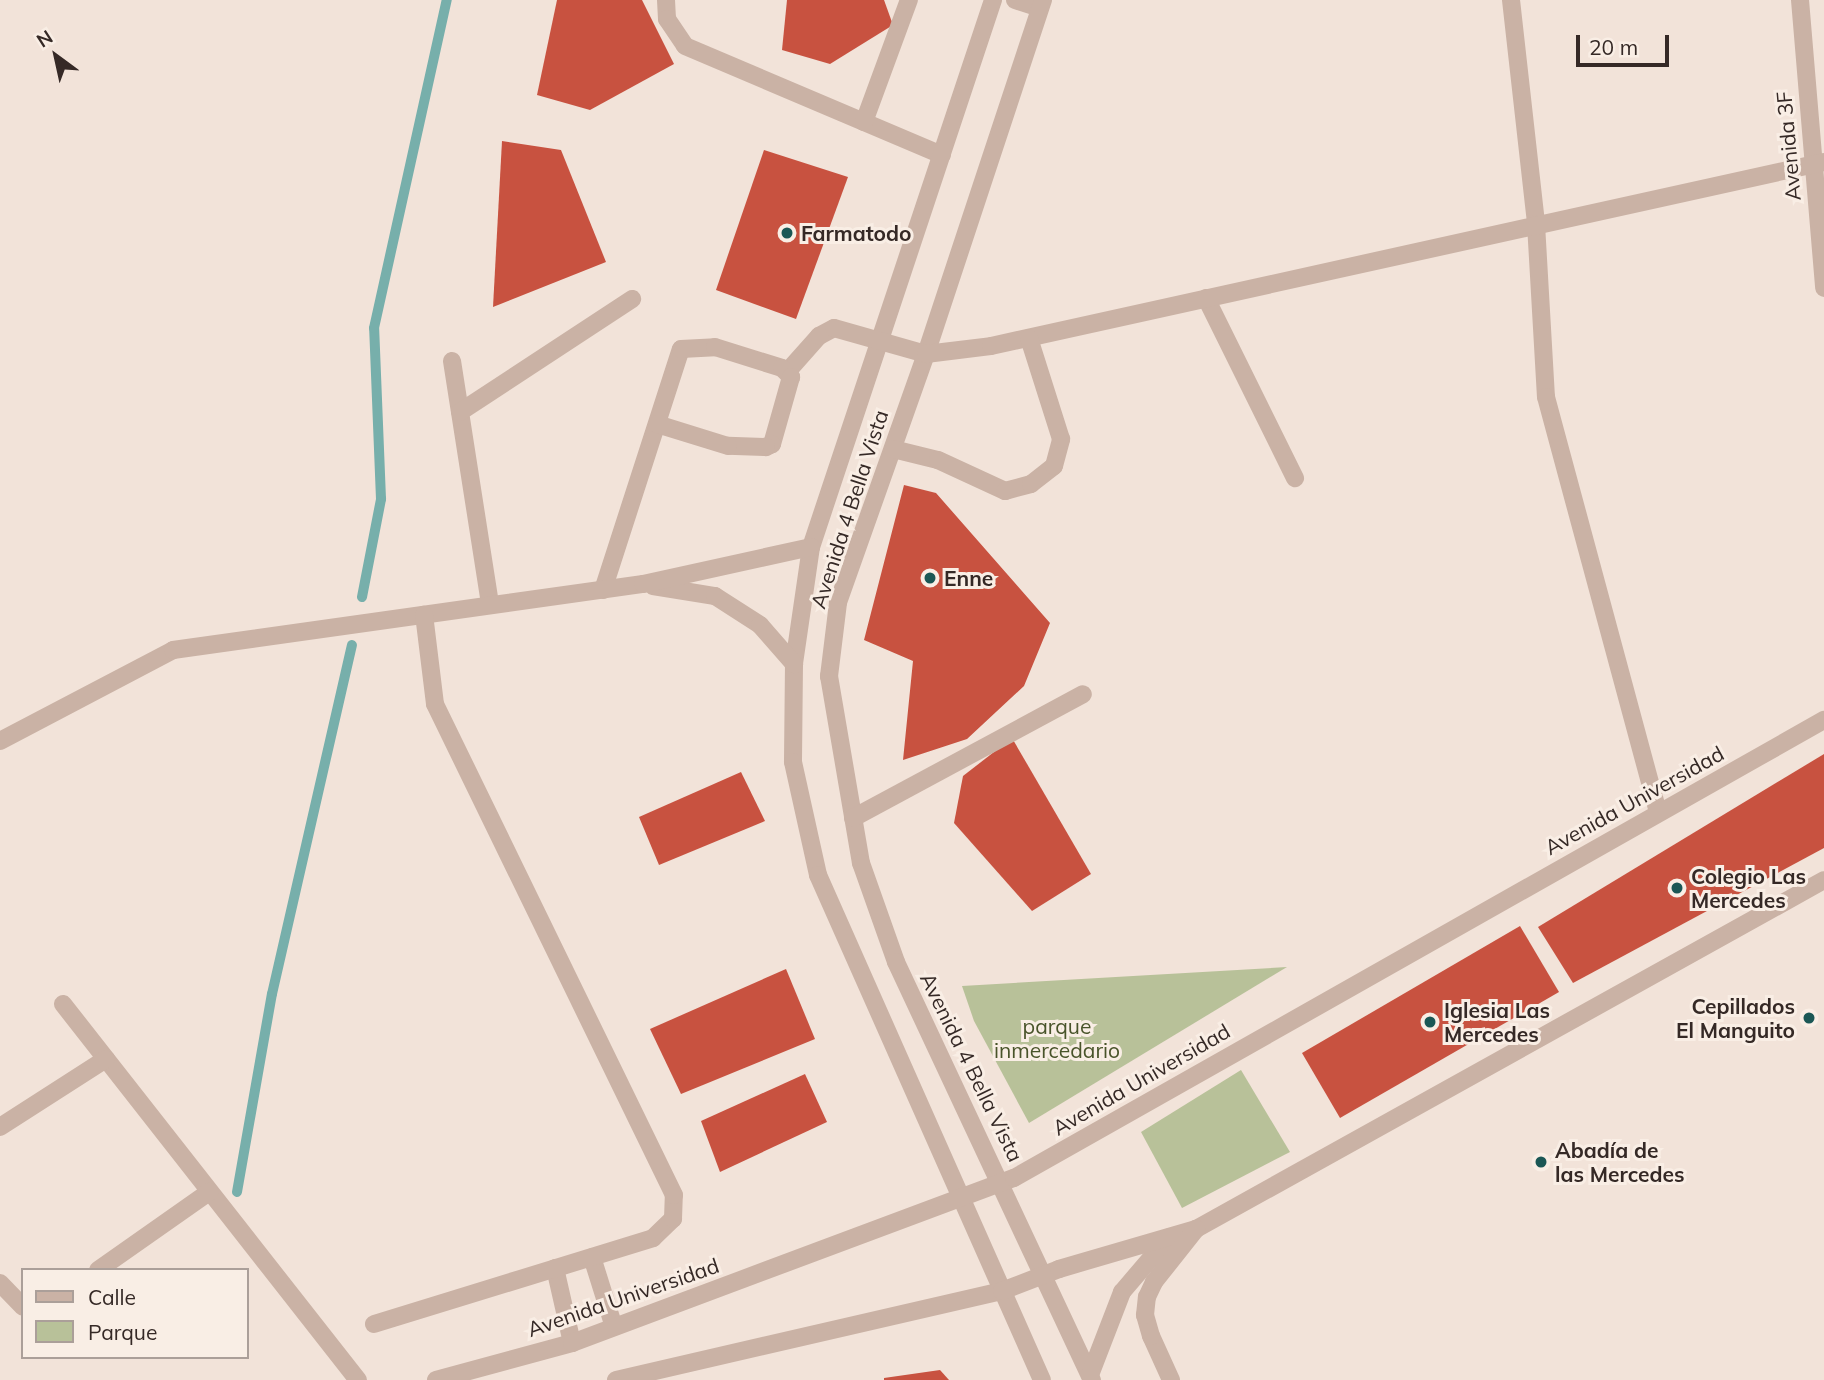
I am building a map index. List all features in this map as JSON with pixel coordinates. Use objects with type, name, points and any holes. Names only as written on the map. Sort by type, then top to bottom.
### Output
[{"type":"street","points":[[666,0],[667,19],[685,46],[942,155]]},
{"type":"street","points":[[864,122],[909,0]]},
{"type":"street","name":"Avenida 4 Bella Vista","points":[[993,0],[811,547],[794,664],[793,762],[818,874],[1042,1380]]},
{"type":"street","points":[[1015,0],[1042,4]]},
{"type":"street","points":[[1511,0],[1536,224],[1546,397],[1658,812]]},
{"type":"street","name":"Avenida 3F","points":[[1800,0],[1818,164],[1824,288]]},
{"type":"street","name":"Avenida 4 Bella Vista","points":[[1042,4],[926,354],[838,603],[831,689],[861,863],[896,962],[1002,1182],[1042,1276],[1091,1377]]},
{"type":"street","points":[[787,372],[819,336],[834,328],[926,354],[1029,338],[1536,224],[1818,164]]},
{"type":"street","points":[[1206,298],[1295,478]]},
{"type":"street","points":[[460,412],[632,299]]},
{"type":"street","points":[[893,449],[938,460],[1005,491],[1031,484],[1054,466],[1061,439],[1029,338]]},
{"type":"street","points":[[603,590],[681,349],[715,347],[787,372],[791,377],[772,444],[766,447],[728,446],[657,424]]},
{"type":"street","points":[[452,361],[490,605]]},
{"type":"street","points":[[0,741],[173,650],[643,584],[811,547]]},
{"type":"street","points":[[643,584],[715,596],[760,625],[794,664]]},
{"type":"street","points":[[374,1324],[653,1238],[673,1219],[674,1195],[435,704],[424,615]]},
{"type":"street","points":[[853,818],[1083,694]]},
{"type":"street","name":"Avenida Universidad","points":[[436,1380],[572,1343],[1002,1182],[1824,720]]},
{"type":"street","points":[[615,1380],[1002,1292],[1042,1276],[1196,1229],[1824,880]]},
{"type":"street","points":[[63,1004],[358,1380]]},
{"type":"street","points":[[0,1127],[106,1059]]},
{"type":"street","points":[[101,1268],[209,1192]]},
{"type":"street","points":[[1171,1380],[1151,1336],[1145,1315],[1147,1297],[1154,1282],[1196,1229]]},
{"type":"street","points":[[1091,1377],[1122,1292],[1169,1237]]},
{"type":"street","points":[[592,1257],[614,1327]]},
{"type":"street","points":[[555,1268],[572,1343]]},
{"type":"street","points":[[0,1283],[21,1305]]},
{"type":"green space","name":"parque inmercedario","points":[[1287,967],[1029,1123],[974,1021],[962,986]]},
{"type":"green space","points":[[1241,1070],[1290,1152],[1182,1208],[1141,1132]]},
{"type":"building","points":[[557,0],[642,0],[674,64],[590,110],[537,95]]},
{"type":"building","points":[[787,0],[884,0],[893,25],[830,64],[782,50]]},
{"type":"building","points":[[502,141],[561,150],[606,262],[493,307]]},
{"type":"building","points":[[764,150],[848,177],[796,319],[716,290]]},
{"type":"building","points":[[904,485],[936,493],[1050,623],[1024,686],[967,739],[903,760],[913,661],[864,640]]},
{"type":"building","points":[[1012,738],[1091,874],[1032,911],[954,823],[963,776]]},
{"type":"building","name":"Colegio Las Mercedes","points":[[1824,754],[1824,848],[1573,983],[1538,927]]},
{"type":"building","points":[[741,772],[765,821],[659,865],[639,817]]},
{"type":"building","name":"Iglesia Las Mercedes","points":[[1520,926],[1559,992],[1340,1118],[1302,1053]]},
{"type":"building","points":[[786,969],[815,1039],[681,1094],[650,1029]]},
{"type":"building","points":[[805,1074],[827,1122],[720,1172],[701,1121]]},
{"type":"building","points":[[940,1370],[949,1380],[884,1380],[884,1378]]},
{"type":"waterway","points":[[362,597],[381,499],[374,328],[447,0]]},
{"type":"waterway","points":[[237,1192],[272,994],[352,645]]},
{"type":"place","name":"Farmatodo","points":[[787,233]]},
{"type":"place","name":"Enne","points":[[930,578]]},
{"type":"place","name":"Colegio Las Mercedes","points":[[1677,888]]},
{"type":"place","name":"Cepillados El Manguito","points":[[1809,1018]]},
{"type":"place","name":"Iglesia Las Mercedes","points":[[1430,1022]]},
{"type":"place","name":"Abadía de las Mercedes","points":[[1541,1162]]}]
